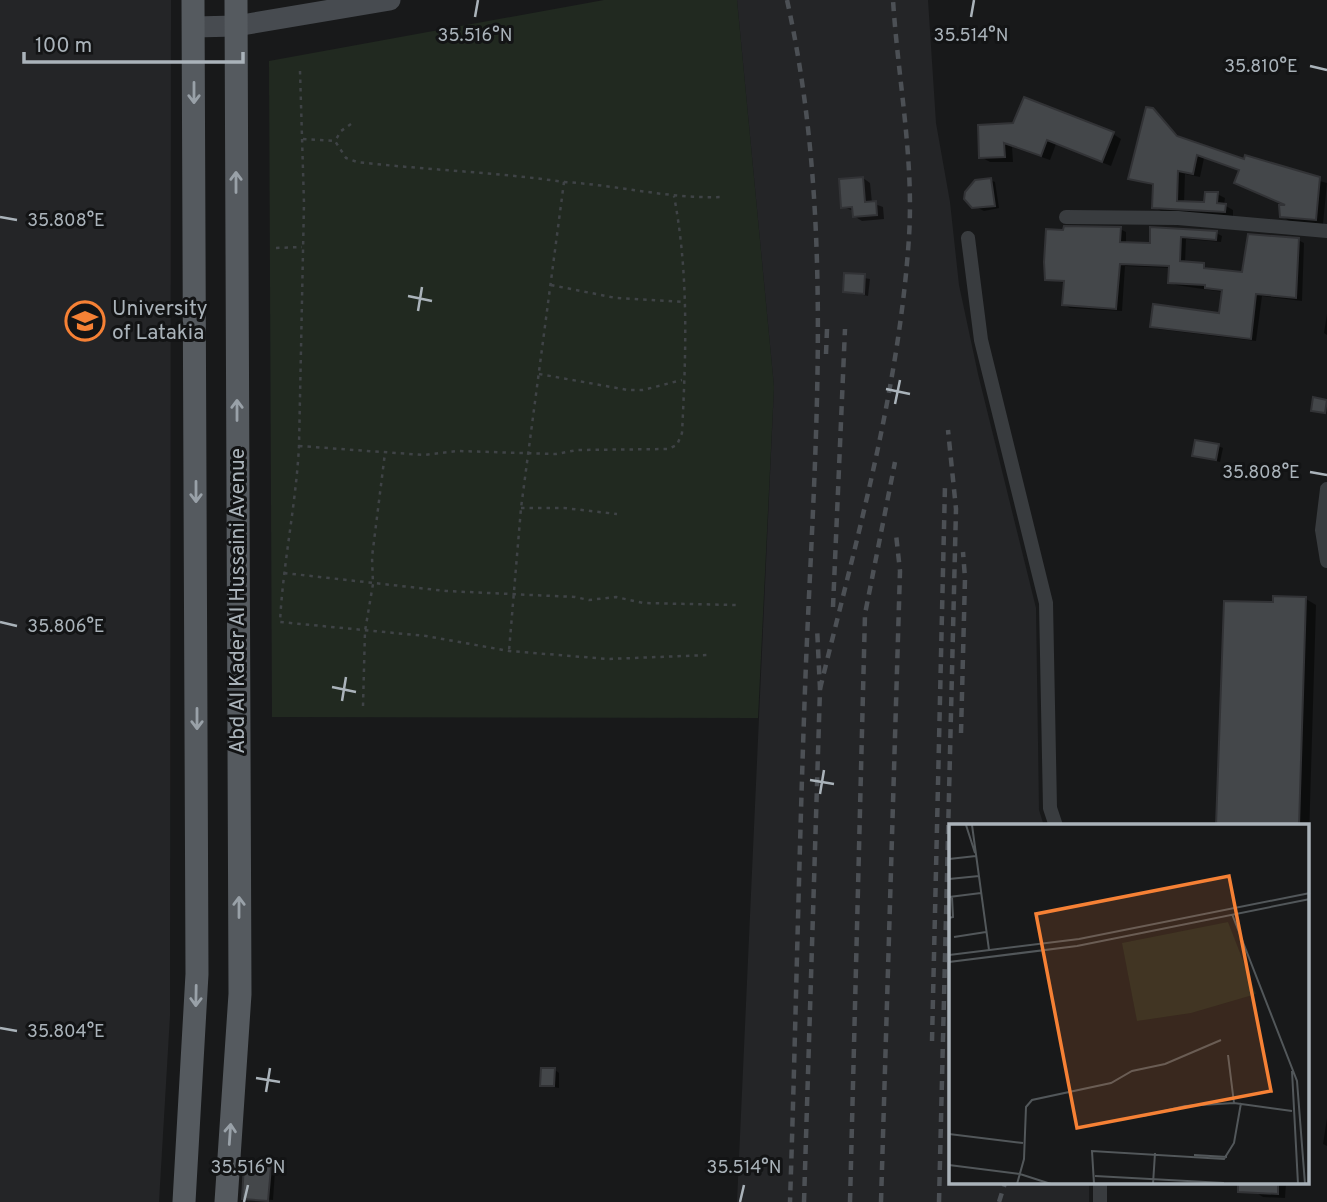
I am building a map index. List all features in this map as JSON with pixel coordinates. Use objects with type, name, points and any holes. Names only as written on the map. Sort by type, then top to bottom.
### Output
[{"type":"main road","name":"Abd Al Kader Al Hussaini Avenue","points":[[184,1202],[197,974],[193,0]]},
{"type":"main road","name":"Abd Al Kader Al Hussaini Avenue","points":[[226,1202],[240,994],[236,0]]},
{"type":"street","points":[[194,27],[236,26],[390,0]]},
{"type":"street","points":[[1066,216],[1178,218],[1327,231]]},
{"type":"street","points":[[968,238],[981,340],[1046,603],[1050,808],[1055,824]]},
{"type":"street","points":[[1327,489],[1322,530],[1327,561]]},
{"type":"street","points":[[1100,1184],[1100,1202]]},
{"type":"path","points":[[300,71],[303,139],[299,446],[297,479],[283,573],[280,622],[426,636],[509,651],[608,659],[709,655]]},
{"type":"path","points":[[335,141],[341,131],[351,124]]},
{"type":"path","points":[[303,139],[335,141]]},
{"type":"path","points":[[335,141],[346,158],[357,162],[454,173],[518,175],[624,187],[674,197],[722,197]]},
{"type":"path","points":[[509,651],[521,508],[564,182]]},
{"type":"path","points":[[299,446],[385,453],[668,449],[677,445],[682,433],[684,302],[683,257],[674,197]]},
{"type":"path","points":[[276,248],[302,247]]},
{"type":"path","points":[[551,285],[616,298],[684,302]]},
{"type":"path","points":[[538,374],[628,390],[643,390],[683,380]]},
{"type":"path","points":[[363,706],[365,631],[373,584],[372,557],[385,453]]},
{"type":"path","points":[[521,508],[564,508],[617,514]]},
{"type":"path","points":[[283,573],[373,584],[401,584],[512,595],[589,600],[616,597],[643,603],[736,605]]},
{"type":"shaded area","name":"University of Latakia","points":[[0,0],[171,0],[170,1016],[159,1202],[0,1202]]},
{"type":"shaded area","points":[[604,0],[737,0],[774,387],[758,718],[272,717],[269,61]]},
{"type":"shaded area","points":[[737,0],[928,0],[936,123],[950,202],[959,285],[978,374],[1036,608],[1039,810],[1043,824],[949,824],[949,1184],[1089,1184],[1089,1202],[737,1202],[774,387]]},
{"type":"building","points":[[1024,97],[1114,132],[1102,162],[1047,140],[1041,156],[1004,143],[1005,157],[979,158],[978,125],[1013,123]]},
{"type":"building","points":[[1146,107],[1153,108],[1177,136],[1244,159],[1245,155],[1320,177],[1316,220],[1280,217],[1279,205],[1285,205],[1234,183],[1239,170],[1197,155],[1193,174],[1178,171],[1177,201],[1204,202],[1205,192],[1218,192],[1217,203],[1226,204],[1225,212],[1152,208],[1153,184],[1128,179]]},
{"type":"building","points":[[863,177],[865,202],[876,201],[877,215],[853,217],[852,207],[841,208],[839,179]]},
{"type":"building","points":[[991,178],[995,206],[972,208],[964,199],[965,192],[975,180]]},
{"type":"building","points":[[1064,226],[1121,227],[1120,242],[1150,243],[1150,227],[1217,231],[1216,240],[1181,237],[1180,261],[1204,263],[1204,268],[1242,272],[1248,234],[1299,238],[1296,298],[1256,294],[1251,339],[1150,327],[1153,304],[1219,313],[1222,290],[1205,288],[1205,285],[1168,283],[1169,266],[1120,264],[1116,309],[1062,305],[1064,281],[1045,280],[1044,262],[1046,229],[1063,230]]},
{"type":"building","points":[[844,273],[865,274],[864,294],[843,292]]},
{"type":"building","points":[[1313,397],[1327,400],[1325,413],[1311,411]]},
{"type":"building","points":[[1195,440],[1219,444],[1216,460],[1192,456]]},
{"type":"building","points":[[1273,596],[1306,597],[1299,824],[1216,824],[1224,601],[1273,602]]},
{"type":"building","points":[[541,1068],[555,1068],[554,1086],[540,1086]]},
{"type":"building","points":[[244,1164],[271,1167],[268,1201],[242,1199]]},
{"type":"building","points":[[1238,1184],[1278,1184],[1278,1194],[1238,1192]]},
{"type":"railway","points":[[787,0],[802,82],[811,164],[818,330],[790,1202]]},
{"type":"railway","points":[[820,689],[886,409],[904,295],[909,237],[909,178],[893,0]]},
{"type":"railway","points":[[826,354],[827,329]]},
{"type":"railway","points":[[833,607],[845,329]]},
{"type":"railway","points":[[939,1202],[956,509],[948,430]]},
{"type":"railway","points":[[850,1202],[865,614],[895,462]]},
{"type":"railway","points":[[932,1041],[945,485]]},
{"type":"railway","points":[[881,1202],[900,571],[896,534]]},
{"type":"railway","points":[[961,733],[965,578],[963,552]]},
{"type":"railway","points":[[804,1202],[820,689],[817,627]]},
{"type":"railway","points":[[999,1202],[1005,1184]]},
{"type":"place","name":"University of Latakia","points":[[85,321]]}]
